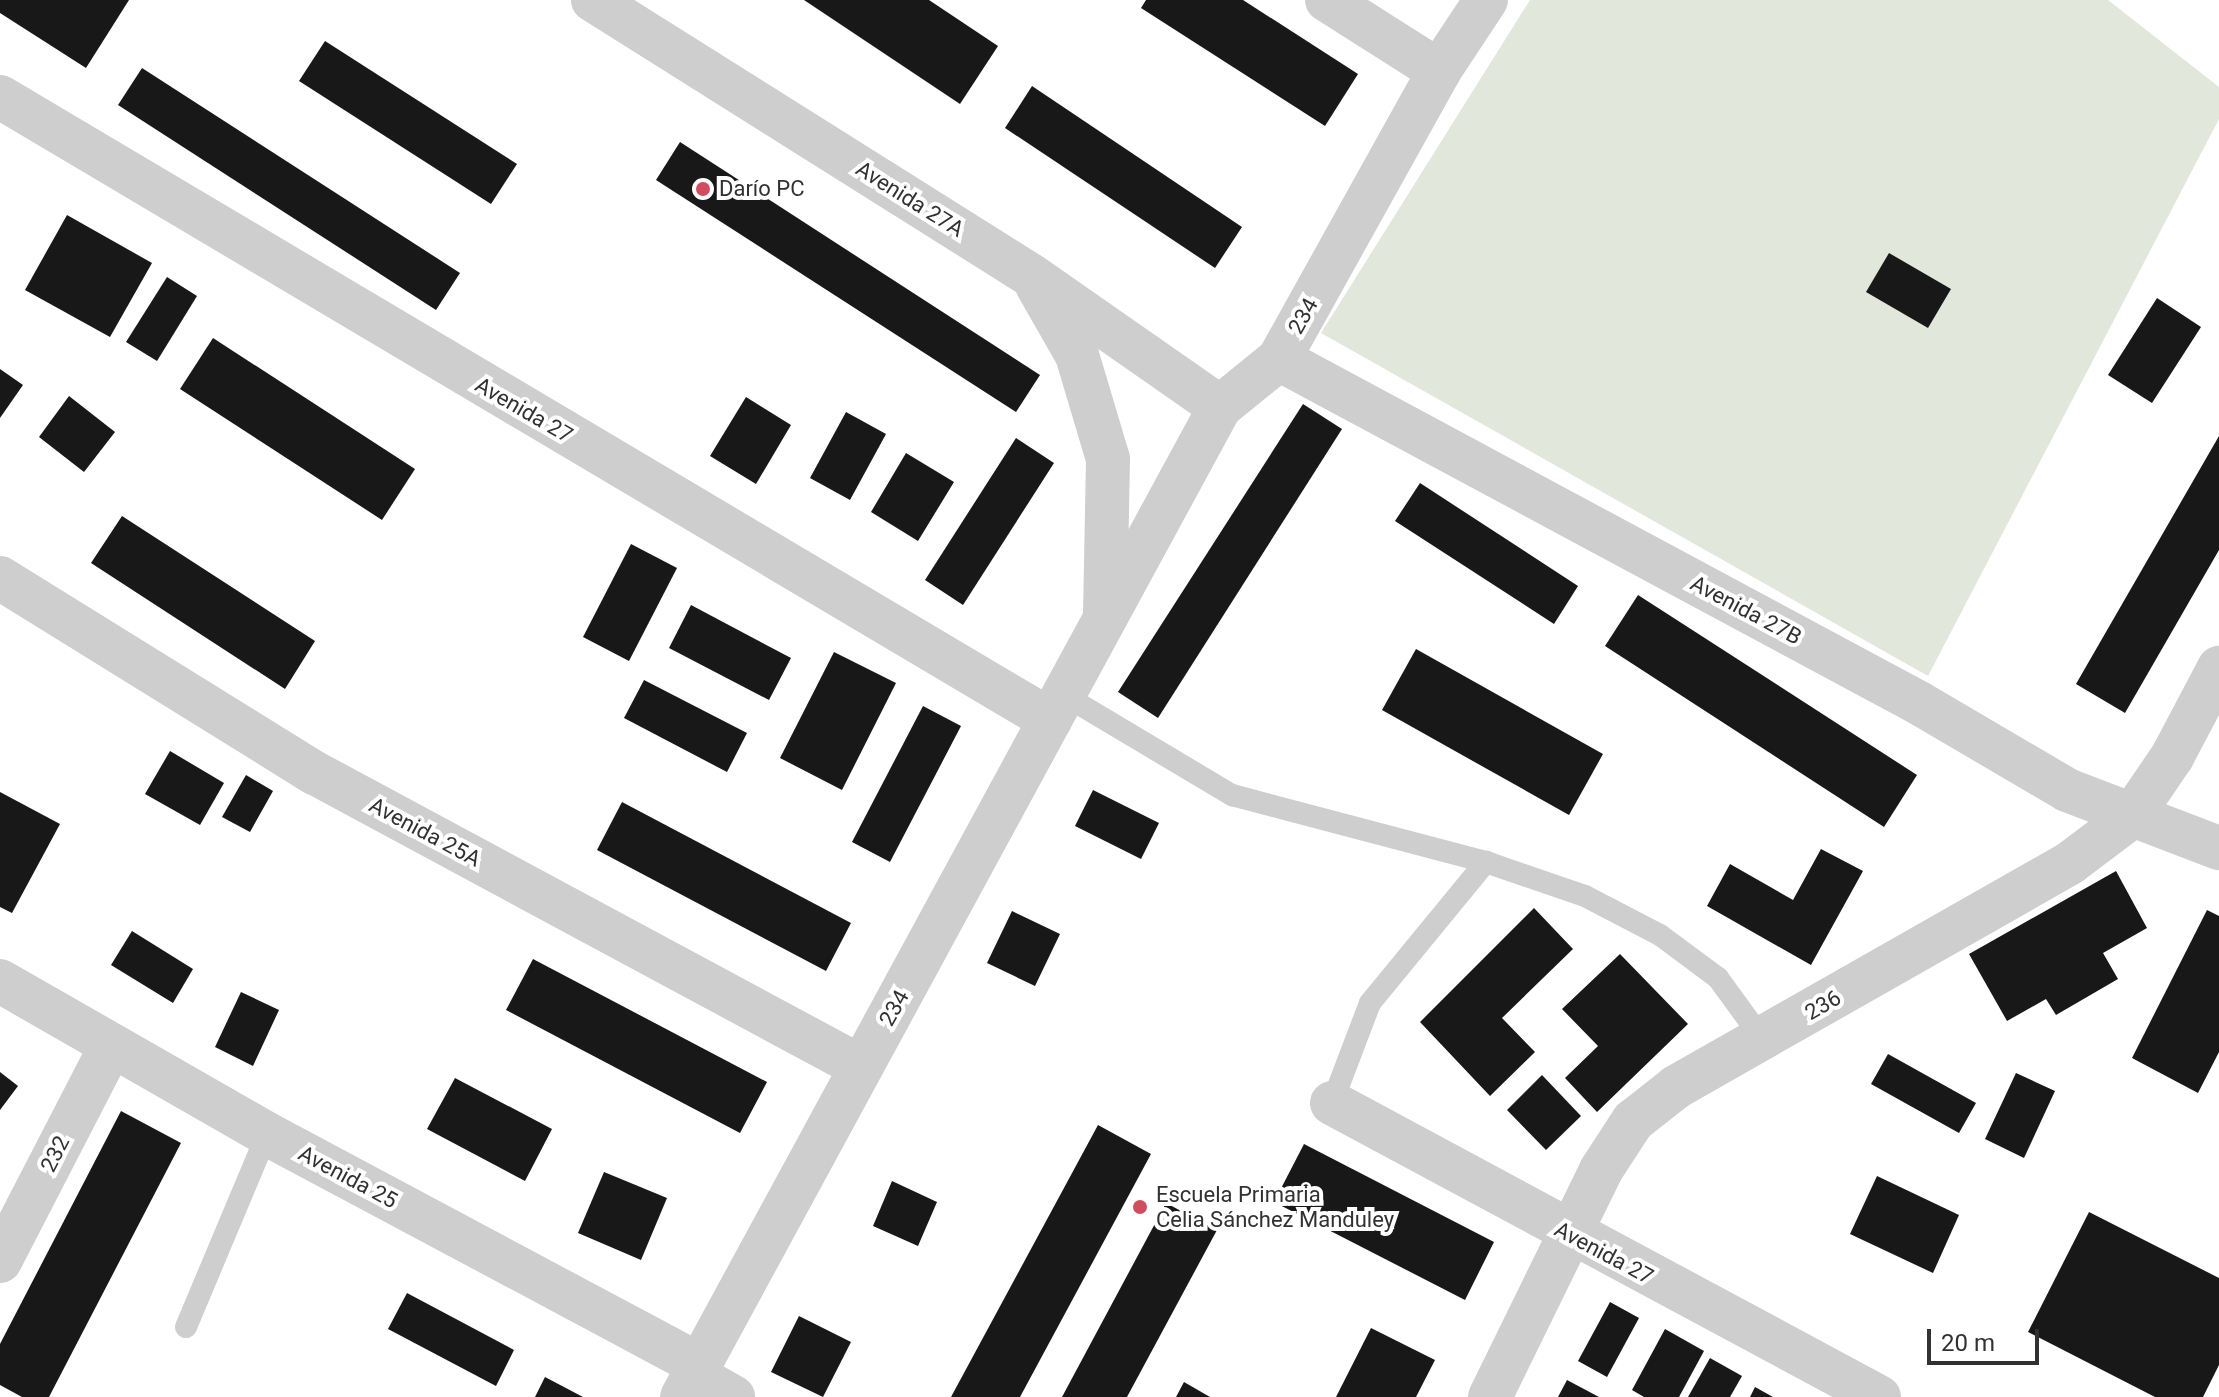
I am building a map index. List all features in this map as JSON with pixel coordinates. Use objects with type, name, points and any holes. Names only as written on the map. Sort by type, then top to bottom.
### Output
[{"type":"street","name":"Avenida 27A","points":[[593,0],[1032,276],[1220,407]]},
{"type":"street","points":[[1327,0],[1439,71]]},
{"type":"street","name":"234","points":[[692,1379],[1220,407],[1279,359],[1439,71],[1486,0]]},
{"type":"street","name":"Avenida 27","points":[[0,97],[1057,708]]},
{"type":"street","name":"234","points":[[1032,276],[1077,355],[1108,459],[1105,619]]},
{"type":"street","name":"Avenida 27B","points":[[1279,359],[1919,703],[2067,790],[2131,817],[2219,848]]},
{"type":"street","name":"Avenida 25A","points":[[0,578],[315,773],[861,1067]]},
{"type":"street","name":"236","points":[[1490,1397],[1601,1170],[1633,1121],[1676,1087],[2070,863],[2131,817],[2172,757],[2219,668]]},
{"type":"street","name":"Avenida 25","points":[[0,981],[110,1048],[267,1134],[692,1379],[733,1397]]},
{"type":"street","name":"232","points":[[0,1261],[110,1048]]},
{"type":"street","name":"Avenida 27","points":[[1332,1103],[1834,1387],[1879,1397]]},
{"type":"lane","points":[[1057,708],[1232,795],[1486,862],[1585,896],[1660,935],[1718,978],[1763,1040]]},
{"type":"lane","points":[[1332,1103],[1370,1003],[1486,862]]},
{"type":"lane","points":[[186,1327],[267,1134]]},
{"type":"shaded area","points":[[1530,0],[2108,0],[2219,87],[2219,119],[1928,676],[1321,333]]},
{"type":"building","points":[[0,0],[129,0],[86,68],[0,13]]},
{"type":"building","points":[[804,0],[929,0],[998,46],[960,104]]},
{"type":"building","points":[[1146,0],[1243,0],[1358,74],[1325,126],[1141,8]]},
{"type":"building","points":[[325,41],[517,164],[491,204],[299,81]]},
{"type":"building","points":[[142,68],[460,273],[436,310],[118,105]]},
{"type":"building","points":[[1032,86],[1242,227],[1215,268],[1005,128]]},
{"type":"building","points":[[680,142],[1040,375],[1016,412],[656,180]]},
{"type":"building","points":[[67,215],[152,263],[110,337],[25,290]]},
{"type":"building","points":[[1889,253],[1951,289],[1928,328],[1866,292]]},
{"type":"building","points":[[167,277],[197,296],[157,361],[126,342]]},
{"type":"building","points":[[2157,298],[2201,327],[2152,403],[2108,375]]},
{"type":"building","points":[[213,338],[415,469],[382,520],[180,389]]},
{"type":"building","points":[[0,369],[23,385],[0,418]]},
{"type":"building","points":[[69,396],[115,432],[84,472],[39,437]]},
{"type":"building","points":[[746,397],[791,425],[756,484],[710,456]]},
{"type":"building","points":[[1303,404],[1342,429],[1158,718],[1118,692]]},
{"type":"building","points":[[846,412],[886,434],[850,500],[810,478]]},
{"type":"building","points":[[2219,436],[2219,550],[2125,713],[2076,684]]},
{"type":"building","points":[[1016,438],[1054,463],[963,605],[925,580]]},
{"type":"building","points":[[906,453],[954,482],[918,541],[871,512]]},
{"type":"building","points":[[1420,483],[1578,586],[1554,624],[1395,521]]},
{"type":"building","points":[[122,516],[315,641],[285,689],[91,563]]},
{"type":"building","points":[[631,544],[677,568],[629,661],[583,637]]},
{"type":"building","points":[[1638,595],[1917,775],[1884,827],[1605,646]]},
{"type":"building","points":[[691,605],[791,658],[769,700],[669,648]]},
{"type":"building","points":[[1416,649],[1603,754],[1569,815],[1382,710]]},
{"type":"building","points":[[834,652],[896,683],[842,790],[780,758]]},
{"type":"building","points":[[644,680],[747,733],[727,772],[624,718]]},
{"type":"building","points":[[923,706],[961,726],[890,862],[852,842]]},
{"type":"building","points":[[170,751],[224,783],[200,825],[145,794]]},
{"type":"building","points":[[246,775],[273,791],[250,832],[222,817]]},
{"type":"building","points":[[1093,790],[1159,823],[1141,859],[1075,826]]},
{"type":"building","points":[[0,792],[60,824],[12,913],[0,907]]},
{"type":"building","points":[[622,802],[851,923],[826,971],[597,850]]},
{"type":"building","points":[[1821,849],[1863,871],[1811,965],[1707,906],[1730,864],[1793,900]]},
{"type":"building","points":[[2116,871],[2147,928],[2103,953],[2118,979],[2056,1015],[2046,999],[2007,1021],[1969,954]]},
{"type":"building","points":[[1534,908],[1573,949],[1502,1018],[1535,1052],[1490,1096],[1420,1022]]},
{"type":"building","points":[[2207,910],[2219,916],[2219,1052],[2198,1093],[2132,1058]]},
{"type":"building","points":[[1012,911],[1060,934],[1035,986],[987,963]]},
{"type":"building","points":[[132,931],[193,969],[173,1003],[111,965]]},
{"type":"building","points":[[1620,954],[1688,1024],[1597,1112],[1565,1078],[1598,1046],[1562,1009]]},
{"type":"building","points":[[533,959],[767,1082],[740,1133],[506,1010]]},
{"type":"building","points":[[241,992],[279,1010],[253,1066],[215,1047]]},
{"type":"building","points":[[1888,1054],[1976,1103],[1959,1133],[1871,1084]]},
{"type":"building","points":[[0,1072],[18,1086],[0,1110]]},
{"type":"building","points":[[2016,1073],[2055,1091],[2024,1158],[1985,1139]]},
{"type":"building","points":[[1542,1075],[1581,1116],[1546,1150],[1507,1110]]},
{"type":"building","points":[[455,1078],[552,1129],[525,1181],[427,1129]]},
{"type":"building","points":[[121,1111],[181,1143],[49,1397],[22,1397],[0,1385],[0,1344]]},
{"type":"building","points":[[1098,1125],[1151,1154],[1020,1397],[951,1397]]},
{"type":"building","points":[[1304,1144],[1494,1242],[1465,1300],[1274,1202]]},
{"type":"building","points":[[604,1172],[667,1198],[641,1260],[578,1233]]},
{"type":"building","points":[[1877,1176],[1959,1215],[1933,1273],[1850,1234]]},
{"type":"building","points":[[892,1181],[937,1202],[918,1246],[873,1226]]},
{"type":"building","points":[[1166,1203],[1217,1230],[1127,1397],[1062,1397]]},
{"type":"building","points":[[2089,1212],[2219,1278],[2219,1365],[2203,1397],[2155,1397],[2028,1332]]},
{"type":"building","points":[[407,1293],[514,1350],[496,1386],[388,1329]]},
{"type":"building","points":[[1610,1302],[1639,1318],[1607,1377],[1578,1361]]},
{"type":"building","points":[[799,1316],[851,1342],[823,1397],[771,1372]]},
{"type":"building","points":[[1371,1328],[1435,1360],[1416,1397],[1336,1397]]},
{"type":"building","points":[[1665,1329],[1704,1351],[1679,1397],[1644,1397],[1632,1390]]},
{"type":"building","points":[[1710,1358],[1742,1376],[1730,1397],[1688,1397]]},
{"type":"building","points":[[545,1377],[583,1397],[535,1397]]},
{"type":"building","points":[[1567,1380],[1599,1397],[1558,1397]]},
{"type":"building","points":[[1184,1382],[1210,1397],[1176,1397]]},
{"type":"building","points":[[1755,1387],[1773,1397],[1750,1397]]},
{"type":"place","name":"Darío PC","points":[[703,189]]},
{"type":"place","name":"Escuela Primaria Celia Sánchez Manduley","points":[[1140,1207]]}]
